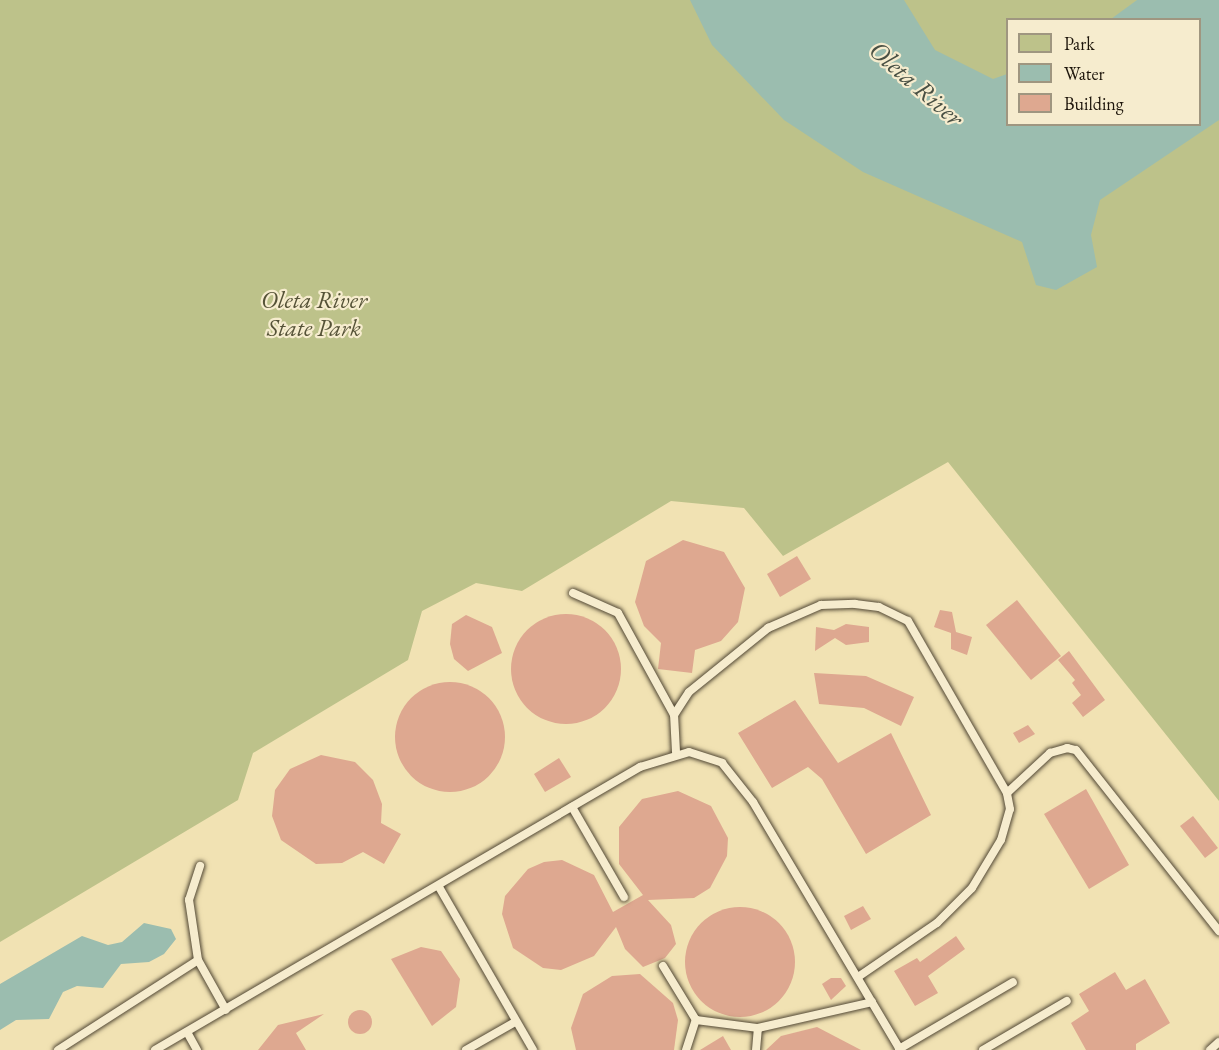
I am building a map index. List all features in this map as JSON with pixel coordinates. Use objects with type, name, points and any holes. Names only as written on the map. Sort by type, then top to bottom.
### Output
[{"type":"lane","points":[[573,593],[618,613],[674,716],[676,752]]},
{"type":"lane","points":[[674,716],[689,692],[777,624],[821,605],[879,607],[908,621],[1007,793],[1010,808],[1001,840],[972,888],[937,923],[858,977]]},
{"type":"lane","points":[[1007,793],[1050,753],[1076,750],[1219,931]]},
{"type":"lane","points":[[155,1050],[440,887],[572,807],[676,752],[711,759],[736,778],[858,977],[899,1050],[1013,982]]},
{"type":"lane","points":[[572,807],[624,897]]},
{"type":"lane","points":[[200,866],[189,900],[198,960],[226,1010]]},
{"type":"lane","points":[[440,887],[533,1050]]},
{"type":"lane","points":[[58,1050],[198,960]]},
{"type":"lane","points":[[663,966],[696,1020],[686,1050]]},
{"type":"lane","points":[[983,1050],[1067,1001]]},
{"type":"lane","points":[[696,1020],[758,1028],[872,1002]]},
{"type":"lane","points":[[466,1050],[516,1022]]},
{"type":"lane","points":[[756,1050],[758,1028]]},
{"type":"lane","points":[[187,1032],[197,1050]]},
{"type":"lane","points":[[1210,1050],[1219,1042]]},
{"type":"green space","name":"Oleta River State Park","points":[[0,0],[1219,0],[1219,801],[948,462],[783,556],[744,508],[671,501],[522,591],[476,583],[422,611],[408,660],[253,753],[238,800],[0,942]]},
{"type":"water","name":"Oleta River","points":[[690,0],[904,0],[935,50],[993,79],[1006,74],[1006,126],[1201,126],[1201,18],[1112,18],[1137,0],[1219,0],[1219,120],[1100,200],[1091,235],[1097,267],[1056,290],[1036,285],[1022,242],[863,172],[784,120],[712,45]]},
{"type":"water","points":[[144,923],[171,929],[176,939],[164,954],[149,962],[121,964],[103,988],[77,986],[63,992],[49,1019],[16,1020],[0,1030],[0,984],[82,936],[108,945],[122,942]]},
{"type":"building","points":[[683,540],[724,552],[745,588],[738,622],[721,641],[695,650],[692,673],[658,669],[661,643],[644,626],[635,602],[646,561]]},
{"type":"building","points":[[797,556],[811,579],[780,597],[767,574]]},
{"type":"building","points":[[1017,600],[1061,656],[1031,680],[986,625]]},
{"type":"building","points":[[940,610],[952,612],[956,632],[972,637],[967,655],[951,649],[951,633],[934,627]]},
{"type":"building","points":[[566,614],[587,618],[605,630],[617,648],[621,669],[617,690],[605,708],[587,720],[566,724],[545,720],[527,708],[515,690],[511,669],[515,648],[527,630],[545,618]]},
{"type":"building","points":[[466,615],[492,627],[502,653],[468,671],[454,659],[450,644],[452,624]]},
{"type":"building","points":[[846,624],[869,627],[869,642],[846,645],[835,638],[815,651],[816,627],[834,630]]},
{"type":"building","points":[[1069,651],[1105,700],[1083,717],[1072,703],[1081,695],[1072,683],[1075,680],[1058,660]]},
{"type":"building","points":[[814,673],[866,676],[914,697],[901,726],[864,708],[819,704]]},
{"type":"building","points":[[450,682],[471,686],[489,698],[501,716],[505,737],[501,758],[489,776],[471,788],[450,792],[429,788],[411,776],[399,758],[395,737],[399,716],[411,698],[429,686]]},
{"type":"building","points":[[795,700],[838,763],[891,733],[931,815],[866,854],[822,779],[808,767],[772,788],[738,733]]},
{"type":"building","points":[[1028,725],[1035,734],[1019,743],[1013,733]]},
{"type":"building","points":[[321,755],[355,762],[373,780],[382,804],[381,823],[401,834],[384,864],[363,852],[342,863],[316,864],[281,840],[272,816],[275,790],[290,769]]},
{"type":"building","points":[[559,758],[571,777],[545,792],[534,774]]},
{"type":"building","points":[[1086,789],[1129,865],[1089,889],[1044,814]]},
{"type":"building","points":[[678,791],[711,806],[728,838],[727,856],[710,888],[694,898],[648,900],[671,925],[676,944],[665,958],[643,967],[625,949],[616,927],[594,956],[561,970],[543,968],[513,948],[502,914],[505,896],[528,869],[544,862],[562,860],[594,875],[613,912],[643,895],[619,864],[619,827],[642,799]]},
{"type":"building","points":[[1193,816],[1218,848],[1205,858],[1180,826]]},
{"type":"building","points":[[863,906],[871,919],[851,930],[844,916]]},
{"type":"building","points":[[740,907],[761,911],[779,923],[791,941],[795,962],[791,983],[779,1001],[761,1013],[740,1017],[719,1013],[701,1001],[689,983],[685,962],[689,941],[701,923],[719,911]]},
{"type":"building","points":[[956,936],[965,949],[928,976],[938,993],[915,1006],[894,971],[917,958],[920,962]]},
{"type":"building","points":[[421,947],[441,951],[460,979],[456,1007],[432,1026],[391,959]]},
{"type":"building","points":[[1115,972],[1126,990],[1145,979],[1170,1023],[1136,1044],[1136,1050],[1086,1050],[1071,1023],[1089,1011],[1079,994]]},
{"type":"building","points":[[640,974],[673,1003],[678,1020],[674,1050],[576,1050],[571,1028],[583,994],[612,976]]},
{"type":"building","points":[[831,978],[841,978],[846,986],[831,1000],[822,984]]},
{"type":"building","points":[[360,1010],[369,1013],[372,1022],[369,1031],[360,1034],[351,1031],[348,1022],[351,1013]]},
{"type":"building","points":[[324,1014],[296,1033],[306,1050],[258,1050],[278,1025]]},
{"type":"building","points":[[817,1027],[861,1050],[766,1050],[781,1036]]},
{"type":"building","points":[[723,1036],[731,1050],[700,1050]]}]
